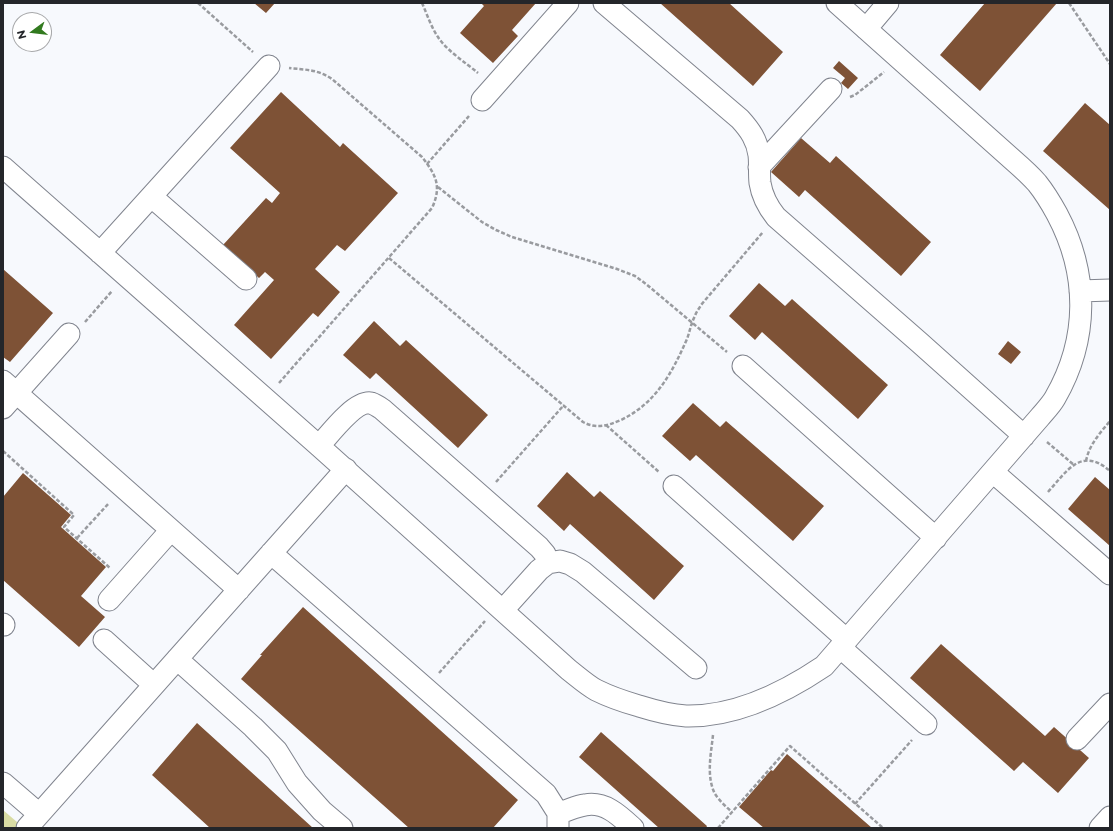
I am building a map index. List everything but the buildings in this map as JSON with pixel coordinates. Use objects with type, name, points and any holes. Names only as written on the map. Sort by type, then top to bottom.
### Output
[{"type":"lane","points":[[488,94],[568,3]]},
{"type":"lane","points":[[604,3],[740,119],[750,130],[754,137],[759,155],[760,183],[762,193],[770,210],[776,217],[920,343],[1027,432]]},
{"type":"lane","points":[[3,167],[570,670],[596,690],[626,703],[661,713],[687,716],[714,714],[748,705],[786,690],[824,666],[993,472],[1054,399],[1074,354],[1080,329],[1080,291],[1078,271],[1073,252],[1067,235],[1050,202],[1036,182],[837,3]]},
{"type":"lane","points":[[866,28],[888,3]]},
{"type":"lane","points":[[100,253],[270,66]]},
{"type":"lane","points":[[759,166],[827,93]]},
{"type":"lane","points":[[152,196],[246,279]]},
{"type":"lane","points":[[1080,291],[1110,290]]},
{"type":"lane","points":[[69,334],[7,394],[123,488],[239,590]]},
{"type":"lane","points":[[743,366],[936,538]]},
{"type":"lane","points":[[319,446],[348,414],[359,406],[370,403],[382,409],[539,547],[545,554],[548,562]]},
{"type":"lane","points":[[3,783],[33,821],[346,470]]},
{"type":"lane","points":[[993,472],[1110,574]]},
{"type":"lane","points":[[674,486],[844,644],[926,724]]},
{"type":"lane","points":[[109,600],[171,530]]},
{"type":"lane","points":[[271,554],[546,794],[558,821],[586,804],[602,805],[617,814],[633,828]]},
{"type":"lane","points":[[501,608],[548,562],[560,561],[570,564],[583,572],[696,668]]},
{"type":"lane","points":[[104,640],[154,685]]},
{"type":"lane","points":[[177,660],[254,727],[276,751],[297,783],[322,811],[342,828]]},
{"type":"lane","points":[[1077,739],[1110,704]]},
{"type":"lane","points":[[1100,828],[1110,817]]},
{"type":"path","points":[[198,3],[270,66],[313,71],[322,73],[332,79],[422,157],[435,177],[437,186],[437,197],[432,208],[265,398]]},
{"type":"path","points":[[422,3],[434,32],[441,42],[488,94],[427,164]]},
{"type":"path","points":[[1069,3],[1110,64]]},
{"type":"path","points":[[827,93],[850,97],[855,95],[900,59]]},
{"type":"path","points":[[437,186],[482,222],[496,230],[512,237],[617,269],[635,276],[743,366]]},
{"type":"path","points":[[388,258],[583,422],[590,426],[602,426],[614,423],[630,415],[650,400],[662,387],[673,370],[688,338],[694,316],[701,305],[776,217]]},
{"type":"path","points":[[69,334],[77,331],[126,276]]},
{"type":"path","points":[[482,497],[564,405]]},
{"type":"path","points":[[1086,461],[1087,452],[1092,443],[1110,421]]},
{"type":"path","points":[[605,425],[674,486]]},
{"type":"path","points":[[1027,432],[1074,465]]},
{"type":"path","points":[[3,451],[74,515],[64,527],[126,581]]},
{"type":"path","points":[[1035,508],[1067,470],[1074,465],[1086,461],[1096,461],[1110,471]]},
{"type":"path","points":[[77,538],[123,488]]},
{"type":"path","points":[[425,688],[501,608]]},
{"type":"path","points":[[705,714],[711,721],[714,728],[710,768],[711,781],[715,794],[732,812]]},
{"type":"path","points":[[855,804],[926,724]]},
{"type":"path","points":[[718,828],[790,746],[883,828]]},
{"type":"green space","points":[[3,810],[24,828],[3,828]]}]
